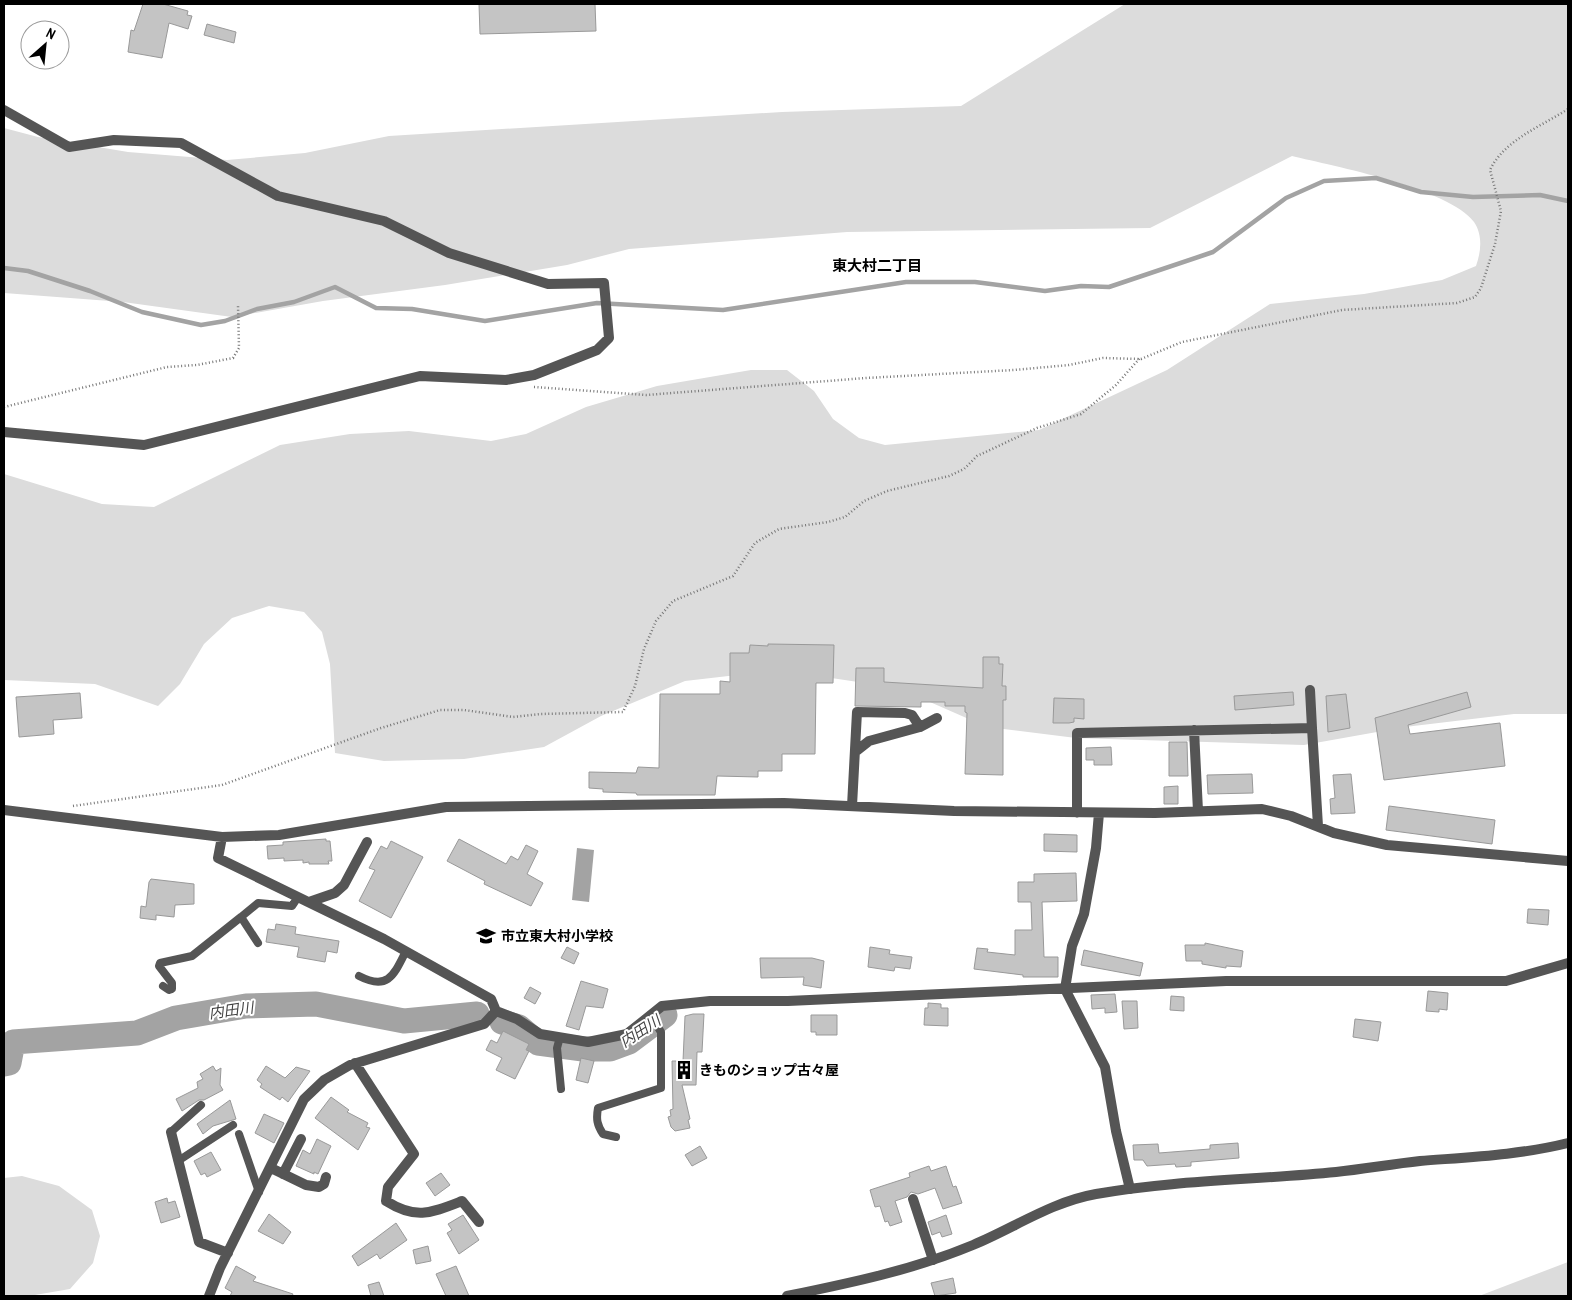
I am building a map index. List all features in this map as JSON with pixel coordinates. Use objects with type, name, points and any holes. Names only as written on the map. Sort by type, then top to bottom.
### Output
[{"type":"street","points":[[4,110],[69,147],[114,140],[181,143],[278,196],[384,221],[449,252],[548,284],[604,283],[609,334],[609,338],[597,350],[534,375],[506,380],[420,376],[144,446],[4,432]]},
{"type":"street","points":[[1310,690],[1318,826]]},
{"type":"street","points":[[852,806],[857,712],[905,713],[912,715],[920,727]]},
{"type":"street","points":[[855,752],[869,741],[920,727],[937,718]]},
{"type":"street","points":[[1077,812],[1077,733],[1312,728]]},
{"type":"street","points":[[1194,730],[1198,812]]},
{"type":"street","points":[[4,810],[222,837],[279,835],[446,806],[784,803],[954,811],[1099,813],[1262,809],[1291,816],[1334,833],[1387,845],[1568,861]]},
{"type":"street","points":[[1099,813],[1096,848],[1084,914],[1072,946],[1066,988],[1106,1067],[1116,1131],[1130,1190]]},
{"type":"street","points":[[222,837],[218,858],[406,951],[492,998],[496,1011]]},
{"type":"street","points":[[310,902],[335,893],[344,886],[367,842]]},
{"type":"street","points":[[496,1011],[517,1019],[558,1043],[588,1042],[627,1034],[662,1006],[710,1000],[788,1000],[1226,980],[1506,981],[1568,963]]},
{"type":"street","points":[[209,1296],[228,1253],[304,1099],[324,1080],[355,1063],[484,1024],[496,1011]]},
{"type":"street","points":[[355,1063],[414,1154],[388,1186],[386,1201],[409,1213],[421,1214],[433,1212],[462,1200],[479,1222]]},
{"type":"street","points":[[171,1132],[199,1242],[228,1253]]},
{"type":"street","points":[[283,1174],[301,1139]]},
{"type":"street","points":[[787,1296],[867,1280],[933,1260],[974,1245],[1037,1213],[1093,1195],[1166,1184],[1336,1172],[1405,1163],[1536,1151],[1568,1143]]},
{"type":"street","points":[[271,1168],[314,1187],[324,1184],[326,1177]]},
{"type":"street","points":[[913,1199],[933,1260]]},
{"type":"lane","points":[[163,986],[169,990],[172,989],[172,983],[158,966],[160,963],[192,956],[258,903],[292,906],[298,897]]},
{"type":"lane","points":[[241,917],[258,943]]},
{"type":"lane","points":[[360,976],[375,982],[388,979],[397,969],[406,951]]},
{"type":"lane","points":[[616,1137],[603,1134],[598,1127],[596,1119],[598,1108],[661,1088],[661,1032],[650,1016]]},
{"type":"lane","points":[[558,1043],[561,1089]]},
{"type":"lane","points":[[171,1132],[201,1105]]},
{"type":"lane","points":[[178,1161],[233,1124]]},
{"type":"lane","points":[[239,1134],[259,1192]]},
{"type":"path","points":[[533,387],[646,395],[1069,365],[1103,358],[1140,358],[1182,342],[1342,310],[1457,303],[1475,297],[1488,267],[1501,211],[1490,170],[1495,158],[1505,148],[1568,109]]},
{"type":"path","points":[[4,408],[167,367],[197,365],[233,358],[239,348],[238,305]]},
{"type":"path","points":[[64,807],[222,785],[381,728],[440,710],[464,710],[513,717],[540,714],[623,712],[635,686],[644,649],[656,621],[673,601],[733,576],[756,543],[778,529],[828,522],[845,517],[864,501],[886,491],[949,476],[964,469],[977,456],[1037,428],[1081,414],[1116,385],[1140,358]]},
{"type":"shaded area","points":[[1125,4],[1568,4],[1568,714],[1514,714],[1405,727],[1304,745],[1076,738],[987,727],[898,688],[818,676],[737,675],[685,681],[601,716],[544,747],[464,759],[384,761],[335,753],[330,664],[322,632],[304,612],[269,606],[232,618],[204,644],[180,684],[158,706],[95,684],[4,680],[4,474],[102,504],[154,507],[280,445],[350,434],[409,431],[491,441],[526,434],[586,407],[657,386],[751,370],[787,370],[814,391],[833,419],[859,438],[885,445],[1039,430],[1167,370],[1270,304],[1364,294],[1442,280],[1476,266],[1480,238],[1474,222],[1461,210],[1441,199],[1389,180],[1292,156],[1150,228],[847,232],[629,249],[567,265],[445,285],[323,301],[232,317],[123,302],[4,293],[4,128],[38,137],[128,152],[227,160],[305,153],[389,136],[782,112],[961,106]]},
{"type":"shaded area","points":[[577,848],[594,850],[589,902],[572,900]]},
{"type":"shaded area","points":[[22,1176],[59,1186],[92,1210],[100,1236],[93,1263],[70,1289],[29,1296],[4,1296],[4,1178]]},
{"type":"shaded area","points":[[1568,1262],[1568,1296],[1479,1296]]},
{"type":"building","points":[[143,4],[163,4],[188,11],[187,15],[192,16],[188,29],[169,23],[162,58],[128,52],[131,30],[134,31]]},
{"type":"building","points":[[479,4],[595,4],[596,31],[480,34]]},
{"type":"building","points":[[207,24],[236,32],[234,43],[204,35]]},
{"type":"building","points":[[768,644],[834,645],[833,683],[816,683],[815,754],[782,754],[782,771],[758,771],[758,777],[717,776],[715,795],[637,795],[636,793],[603,792],[603,789],[589,788],[589,772],[636,773],[638,767],[659,768],[660,694],[720,694],[720,681],[730,682],[730,653],[749,653],[750,645],[768,646]]},
{"type":"building","points":[[983,657],[999,657],[999,664],[1003,664],[1002,686],[1006,686],[1006,700],[1003,700],[1003,775],[965,774],[967,713],[965,712],[965,706],[945,706],[945,702],[921,702],[921,707],[855,706],[856,668],[884,668],[884,682],[983,688]]},
{"type":"building","points":[[1293,692],[1294,705],[1235,710],[1234,696]]},
{"type":"building","points":[[1467,692],[1471,707],[1408,725],[1410,734],[1500,723],[1505,766],[1384,780],[1375,718]]},
{"type":"building","points":[[80,693],[82,718],[53,720],[54,734],[19,737],[16,697]]},
{"type":"building","points":[[1346,694],[1350,728],[1328,732],[1326,696]]},
{"type":"building","points":[[1054,698],[1084,699],[1084,719],[1074,718],[1074,722],[1053,723]]},
{"type":"building","points":[[1169,742],[1187,742],[1188,776],[1169,776]]},
{"type":"building","points":[[1111,747],[1112,765],[1094,765],[1094,760],[1086,760],[1086,748]]},
{"type":"building","points":[[1252,774],[1253,793],[1208,794],[1207,775]]},
{"type":"building","points":[[1351,774],[1355,813],[1331,814],[1330,799],[1335,798],[1333,775]]},
{"type":"building","points":[[1178,786],[1178,804],[1164,804],[1164,787]]},
{"type":"building","points":[[1389,806],[1495,820],[1492,844],[1386,830]]},
{"type":"building","points":[[1044,834],[1077,835],[1077,852],[1044,851]]},
{"type":"building","points":[[326,839],[326,841],[330,841],[332,861],[328,861],[329,864],[309,864],[309,862],[303,863],[303,860],[284,861],[284,858],[268,859],[267,846],[283,845],[283,842]]},
{"type":"building","points":[[459,839],[506,864],[511,856],[518,860],[526,845],[538,851],[527,874],[543,883],[531,906],[484,884],[485,881],[447,861]]},
{"type":"building","points":[[391,841],[423,857],[391,918],[359,901],[375,870],[369,868],[381,846],[387,849]]},
{"type":"building","points":[[1076,873],[1077,901],[1042,902],[1044,957],[1058,957],[1058,977],[1023,977],[1023,975],[974,969],[977,948],[988,949],[987,952],[1015,955],[1015,930],[1032,930],[1031,902],[1018,902],[1018,882],[1034,882],[1034,874]]},
{"type":"building","points":[[151,879],[194,884],[194,904],[175,905],[174,917],[156,915],[156,920],[140,918],[141,906],[146,907]]},
{"type":"building","points":[[1528,909],[1549,910],[1548,925],[1527,923]]},
{"type":"building","points":[[276,924],[296,927],[295,934],[339,941],[337,953],[327,951],[325,962],[297,957],[299,947],[266,942],[268,929],[275,930]]},
{"type":"building","points":[[1205,943],[1243,951],[1241,967],[1226,966],[1226,968],[1202,964],[1202,961],[1186,961],[1185,945],[1205,945]]},
{"type":"building","points":[[567,947],[579,953],[574,964],[561,958]]},
{"type":"building","points":[[870,947],[890,950],[889,954],[912,957],[910,969],[895,967],[894,971],[868,967]]},
{"type":"building","points":[[1084,950],[1143,963],[1140,976],[1081,965]]},
{"type":"building","points":[[760,958],[812,958],[824,961],[821,988],[803,985],[804,977],[761,978]]},
{"type":"building","points":[[581,981],[608,989],[603,1008],[586,1006],[579,1030],[566,1026]]},
{"type":"building","points":[[530,987],[541,993],[535,1004],[524,998]]},
{"type":"building","points":[[1428,991],[1448,993],[1447,1010],[1439,1009],[1439,1012],[1426,1011]]},
{"type":"building","points":[[1115,994],[1117,1012],[1105,1013],[1105,1008],[1092,1009],[1091,995]]},
{"type":"building","points":[[1171,996],[1184,997],[1184,1011],[1170,1010]]},
{"type":"building","points":[[1122,1001],[1137,1001],[1138,1028],[1124,1029]]},
{"type":"building","points":[[928,1003],[941,1004],[941,1008],[948,1008],[948,1026],[924,1025],[925,1008],[928,1008]]},
{"type":"building","points":[[704,1014],[702,1052],[697,1052],[696,1085],[682,1085],[690,1119],[688,1120],[690,1128],[675,1131],[671,1127],[668,1117],[671,1116],[670,1110],[673,1109],[672,1061],[683,1061],[685,1016]]},
{"type":"building","points":[[811,1015],[837,1015],[837,1035],[816,1035],[816,1032],[811,1032]]},
{"type":"building","points":[[1355,1019],[1381,1022],[1378,1041],[1353,1037]]},
{"type":"building","points":[[503,1031],[529,1044],[526,1050],[529,1051],[515,1079],[496,1070],[502,1058],[486,1050],[491,1040],[497,1043]]},
{"type":"building","points":[[581,1058],[594,1061],[588,1083],[576,1080]]},
{"type":"building","points":[[213,1066],[216,1071],[221,1068],[220,1085],[223,1090],[204,1100],[199,1100],[182,1111],[176,1099],[198,1088],[197,1082],[203,1079],[200,1074]]},
{"type":"building","points":[[266,1066],[285,1078],[296,1067],[310,1071],[288,1102],[282,1097],[280,1100],[260,1087],[262,1084],[257,1080]]},
{"type":"building","points":[[331,1097],[349,1110],[347,1112],[368,1123],[366,1127],[370,1128],[358,1150],[315,1118]]},
{"type":"building","points":[[230,1100],[236,1119],[213,1126],[203,1134],[197,1124]]},
{"type":"building","points":[[264,1114],[284,1123],[274,1143],[255,1133]]},
{"type":"building","points":[[317,1139],[331,1146],[318,1174],[314,1172],[314,1174],[296,1166],[303,1150],[310,1154]]},
{"type":"building","points":[[1238,1143],[1239,1158],[1191,1162],[1191,1166],[1176,1167],[1175,1164],[1147,1166],[1143,1160],[1134,1160],[1133,1145],[1158,1144],[1159,1153],[1210,1149],[1210,1145]]},
{"type":"building","points":[[700,1146],[707,1158],[692,1166],[685,1155]]},
{"type":"building","points":[[211,1152],[221,1170],[207,1177],[205,1173],[201,1175],[194,1161]]},
{"type":"building","points":[[929,1166],[931,1171],[946,1166],[953,1187],[956,1186],[962,1203],[943,1209],[935,1188],[918,1194],[911,1192],[907,1197],[895,1201],[902,1222],[890,1226],[888,1221],[885,1222],[880,1206],[875,1207],[870,1190],[910,1177],[909,1173]]},
{"type":"building","points":[[441,1173],[450,1185],[435,1196],[426,1183]]},
{"type":"building","points":[[167,1198],[168,1203],[175,1201],[180,1217],[161,1223],[155,1202]]},
{"type":"building","points":[[269,1214],[291,1232],[283,1244],[258,1231]]},
{"type":"building","points":[[463,1215],[479,1240],[459,1254],[447,1233],[452,1230],[448,1224]]},
{"type":"building","points":[[946,1215],[952,1234],[942,1237],[940,1232],[932,1235],[928,1222]]},
{"type":"building","points":[[396,1223],[407,1240],[380,1259],[377,1254],[358,1266],[352,1256]]},
{"type":"building","points":[[428,1246],[431,1261],[416,1264],[413,1250]]},
{"type":"building","points":[[236,1266],[256,1277],[253,1281],[293,1294],[292,1296],[230,1296],[232,1292],[225,1288]]},
{"type":"building","points":[[456,1266],[469,1296],[446,1296],[436,1274]]},
{"type":"building","points":[[953,1278],[956,1293],[935,1296],[931,1283]]},
{"type":"building","points":[[379,1282],[384,1296],[371,1296],[368,1285]]},
{"type":"waterway","points":[[4,268],[28,271],[90,291],[142,312],[201,325],[225,321],[257,309],[294,302],[335,287],[376,308],[412,309],[485,321],[597,303],[723,310],[906,282],[975,282],[1045,291],[1081,286],[1109,287],[1213,252],[1286,198],[1324,181],[1376,178],[1421,192],[1473,197],[1540,195],[1568,201]]},
{"type":"waterway","name":"内田川","points":[[4,1064],[9,1063],[13,1042],[137,1033],[176,1018],[246,1006],[316,1004],[404,1021],[477,1014]]},
{"type":"waterway","name":"内田川","points":[[502,1022],[519,1027],[538,1043],[583,1049],[610,1049],[629,1042],[665,1015]]},
{"type":"place","name":"市立東大村小学校","points":[[486,936]]},
{"type":"place","name":"きものショップ古々屋","points":[[684,1070]]},
{"type":"district","name":"東大村二丁目","points":[[877,265]]}]
